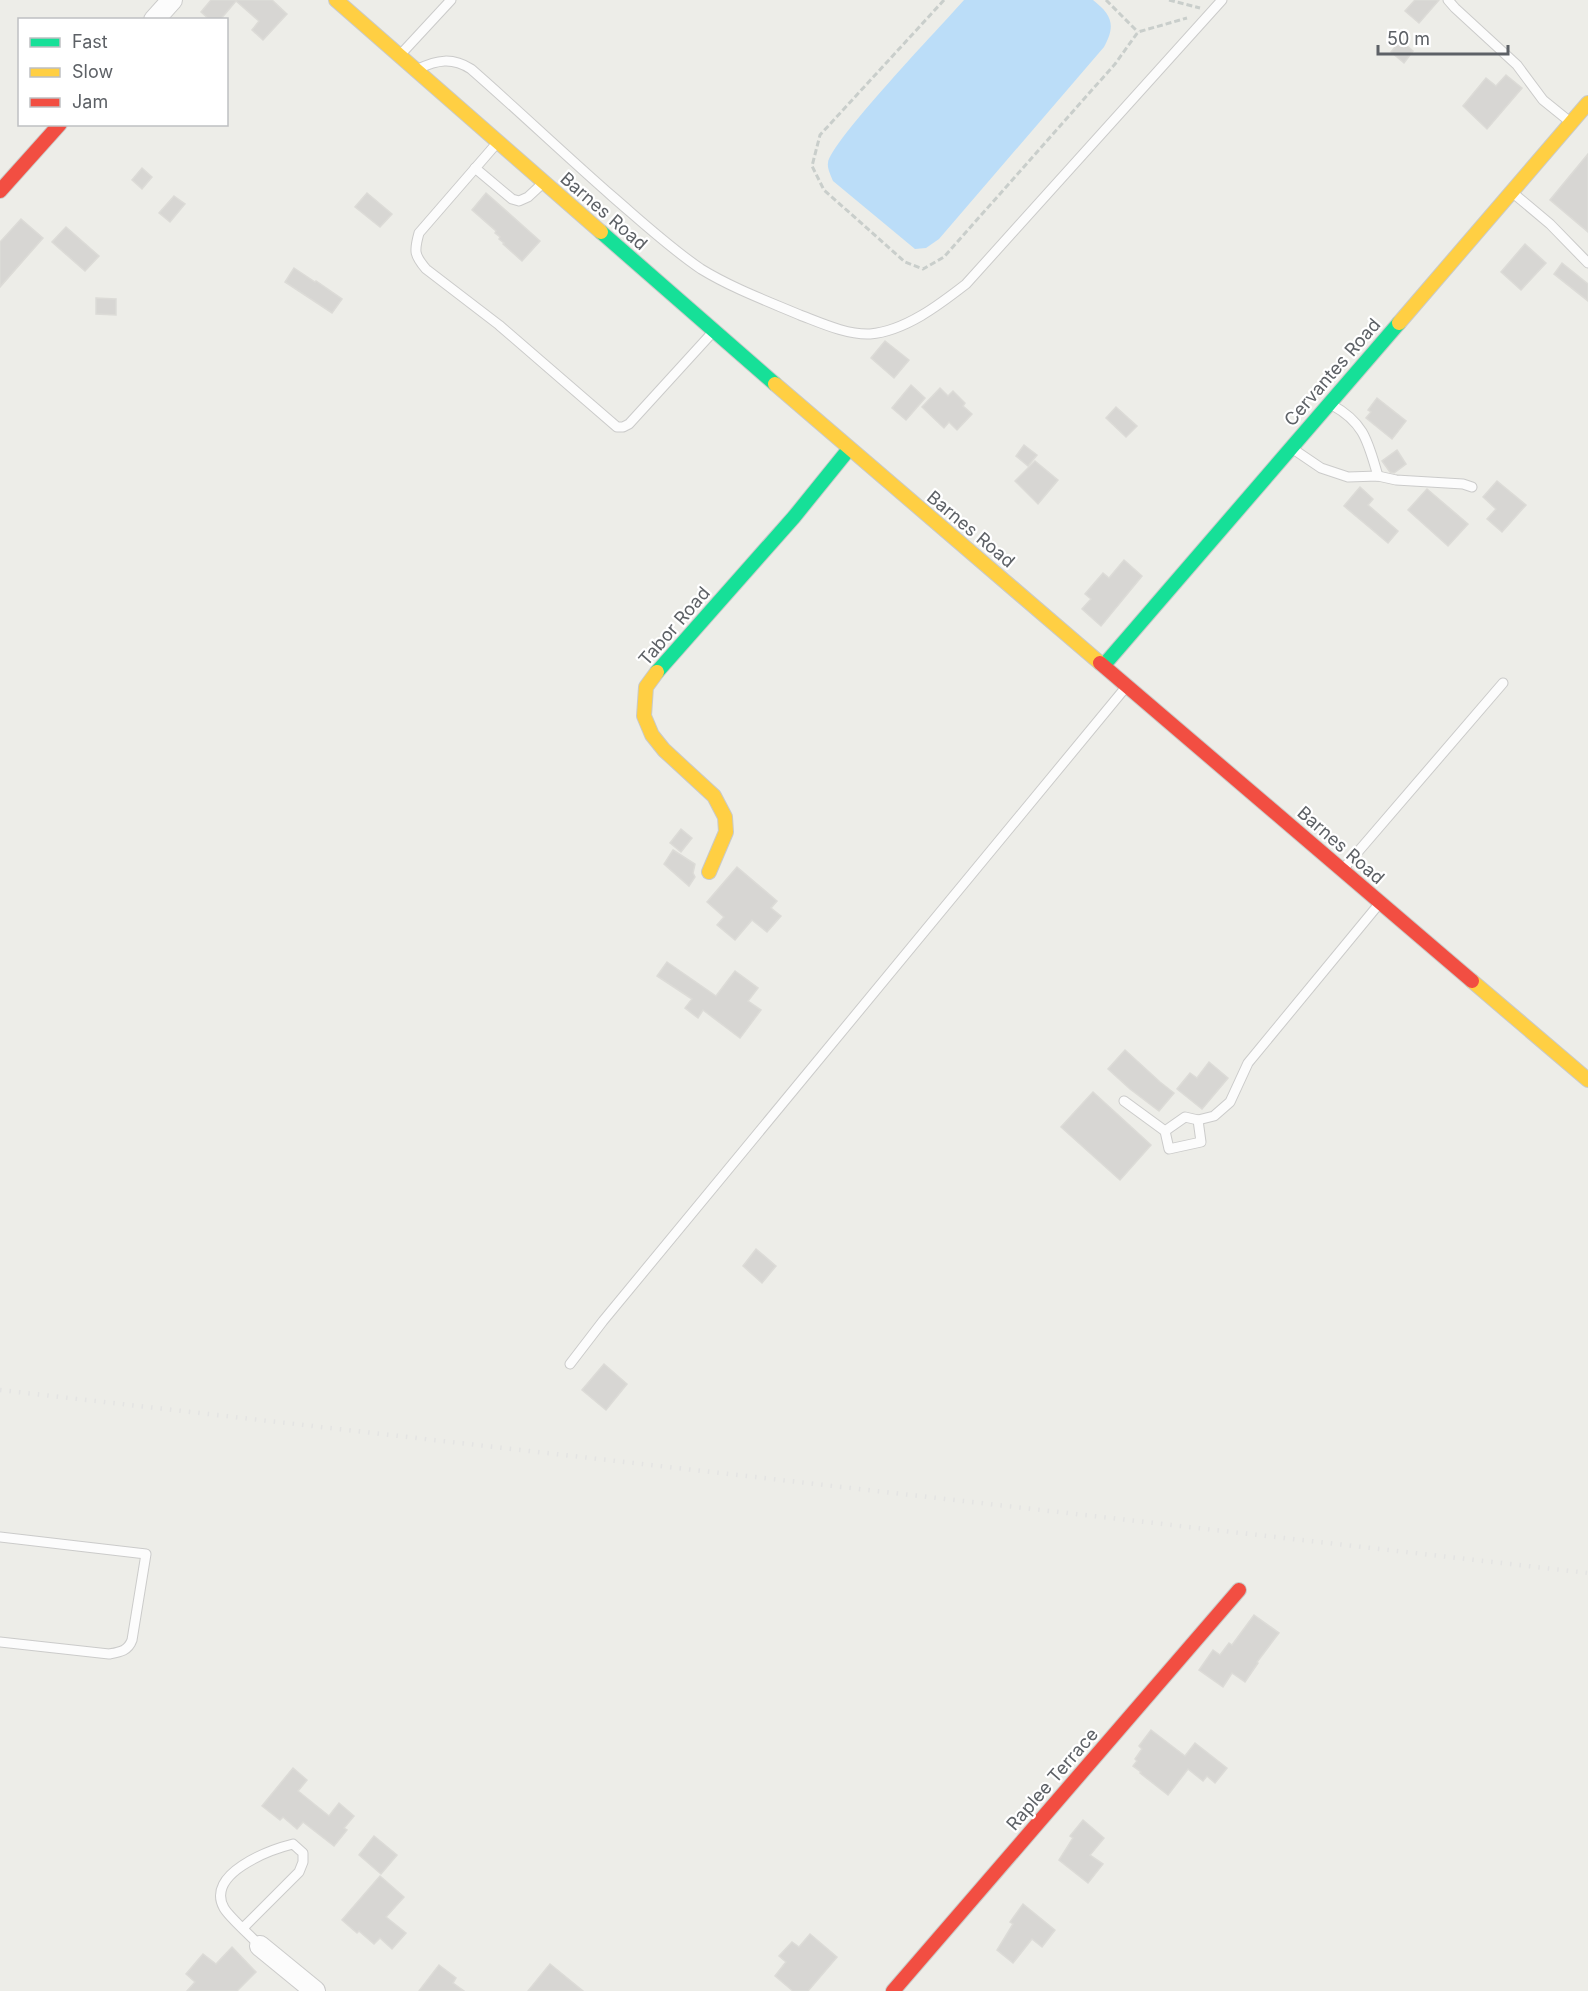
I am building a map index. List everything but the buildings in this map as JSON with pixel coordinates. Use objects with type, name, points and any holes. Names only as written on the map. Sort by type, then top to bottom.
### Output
[{"type":"street","points":[[156,18],[172,0]]},
{"type":"street","name":"Barnes Road","points":[[336,0],[849,449],[1588,1080]]},
{"type":"street","name":"Cervantes Road","points":[[1104,665],[1588,103]]},
{"type":"street","points":[[0,191],[58,126]]},
{"type":"street","name":"Tabor Road","points":[[709,872],[726,832],[725,817],[714,796],[664,750],[652,735],[644,716],[643,703],[646,687],[666,661],[794,517],[849,449]]},
{"type":"street","name":"Raplee Terrace","points":[[893,1991],[1239,1590]]},
{"type":"street","points":[[260,1946],[315,1991]]},
{"type":"lane","points":[[400,55],[451,0]]},
{"type":"lane","points":[[416,70],[436,61],[463,63],[642,222],[702,269],[732,286],[816,321],[849,332],[868,334],[885,331],[911,320],[966,284],[1222,0]]},
{"type":"lane","points":[[1448,0],[1517,65],[1543,100],[1571,122]]},
{"type":"lane","points":[[498,142],[419,233],[415,248],[417,259],[426,269],[499,325],[617,427],[629,424],[714,331]]},
{"type":"lane","points":[[476,168],[512,200],[519,201],[528,197],[544,182]]},
{"type":"lane","points":[[1511,192],[1550,224],[1588,263]]},
{"type":"lane","points":[[1330,403],[1352,419],[1364,434],[1378,476]]},
{"type":"lane","points":[[1291,448],[1332,473],[1348,477],[1378,476],[1396,480],[1463,484],[1472,487]]},
{"type":"lane","points":[[1342,870],[1503,683]]},
{"type":"lane","points":[[570,1364],[804,1075],[912,949],[1092,726],[1128,685]]},
{"type":"lane","points":[[1165,1131],[1185,1118],[1198,1120],[1214,1116],[1230,1102],[1248,1063],[1381,902]]},
{"type":"lane","points":[[1124,1101],[1165,1131],[1169,1149],[1201,1142],[1198,1120]]},
{"type":"lane","points":[[0,1537],[146,1554],[132,1640],[129,1647],[123,1651],[109,1654],[0,1642]]},
{"type":"lane","points":[[243,1928],[299,1872],[303,1862],[303,1853],[293,1844],[280,1847],[240,1866],[225,1880],[221,1892],[224,1908],[260,1946]]},
{"type":"path","points":[[944,0],[819,135],[812,166],[824,190],[905,262],[923,269],[944,257],[952,249],[1115,64],[1138,32],[1212,11]]},
{"type":"path","points":[[1106,0],[1138,32]]},
{"type":"path","points":[[1170,0],[1212,11]]},
{"type":"water","points":[[964,0],[1093,0],[1108,16],[1110,32],[1104,47],[939,239],[926,248],[915,249],[833,181],[828,163],[847,132],[866,109]]},
{"type":"railway","points":[[0,1390],[1588,1573]]},
{"type":"traffic: fast","points":[[601,232],[775,384]]},
{"type":"traffic: fast","points":[[1104,665],[1399,323]]},
{"type":"traffic: fast","points":[[657,672],[794,517],[849,449]]},
{"type":"traffic: slow","points":[[336,0],[601,232]]},
{"type":"traffic: slow","points":[[1399,323],[1588,103]]},
{"type":"traffic: slow","points":[[775,384],[1100,663]]},
{"type":"traffic: slow","points":[[657,672],[646,687],[644,716],[652,735],[664,750],[714,796],[725,817],[726,832],[709,872]]},
{"type":"traffic: slow","points":[[1472,981],[1588,1080]]},
{"type":"traffic: jam","points":[[0,191],[58,126]]},
{"type":"traffic: jam","points":[[1100,663],[1472,981]]},
{"type":"traffic: jam","points":[[893,1991],[1239,1590]]}]
